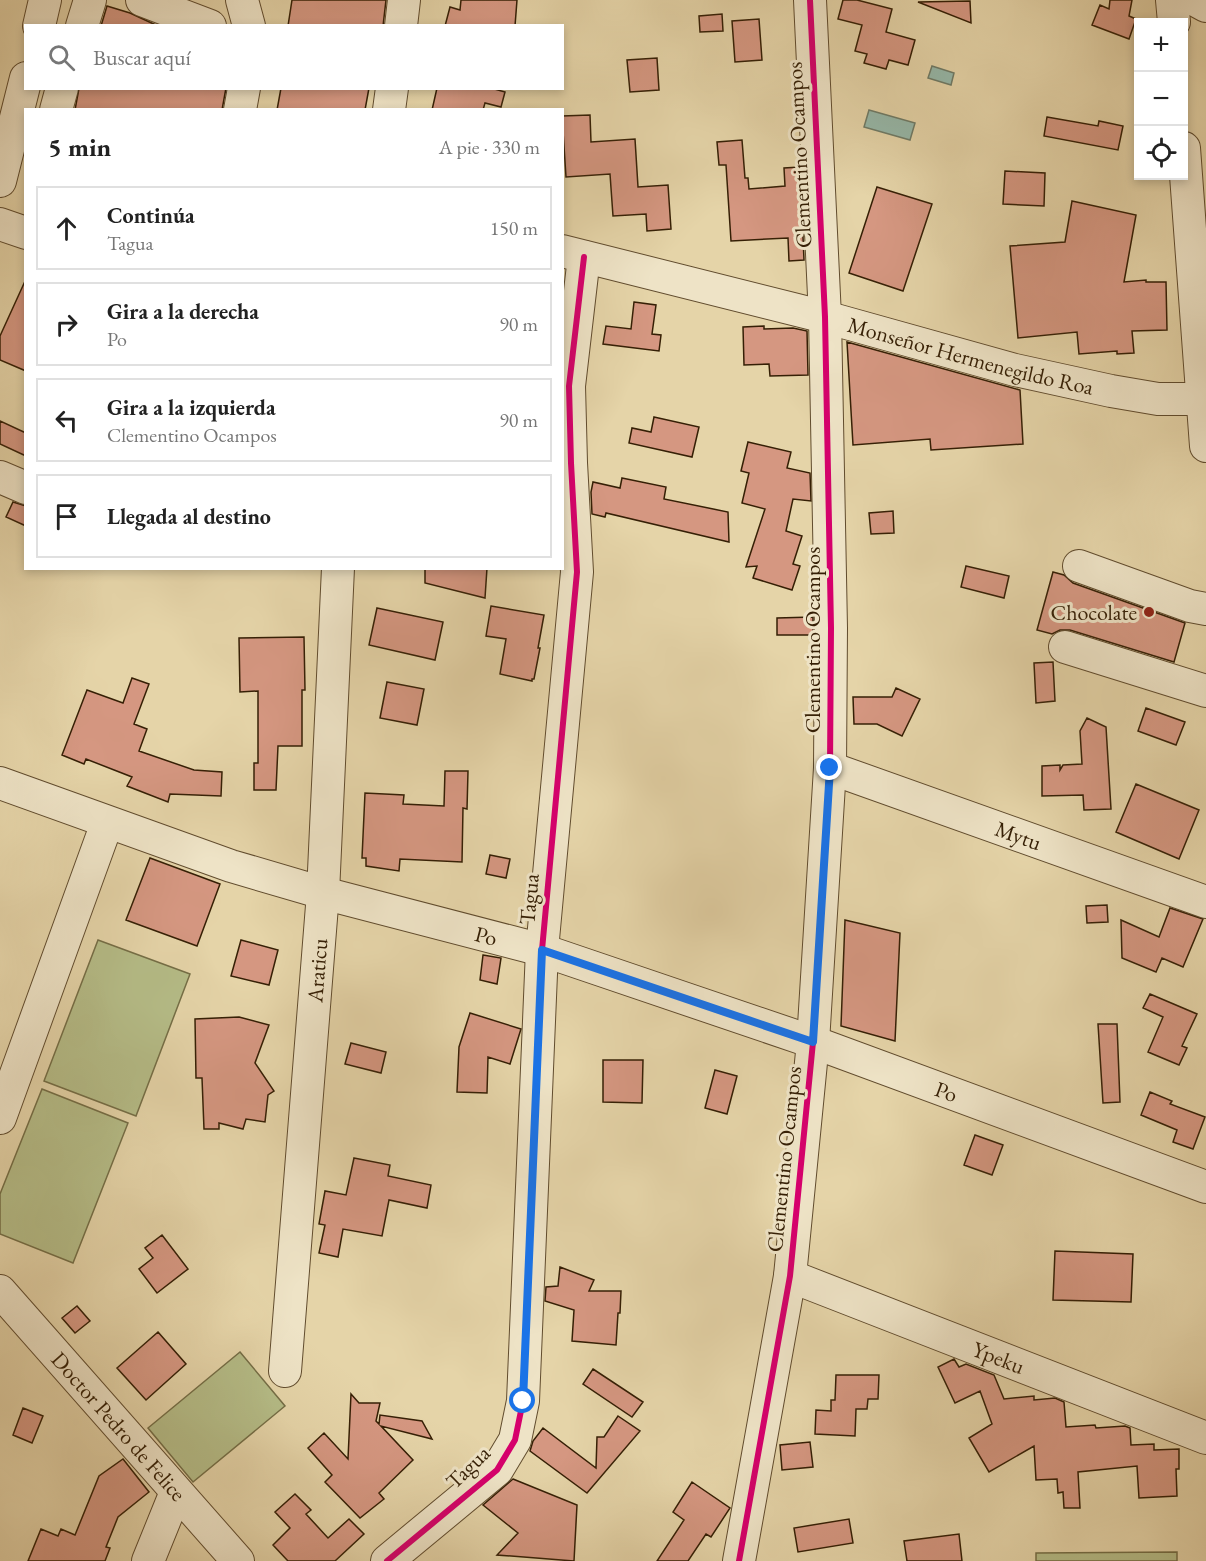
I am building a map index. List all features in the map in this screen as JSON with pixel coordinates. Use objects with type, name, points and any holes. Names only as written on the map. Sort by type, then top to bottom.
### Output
[{"type":"street","points":[[39,24],[45,0]]},
{"type":"street","points":[[83,24],[90,0]]},
{"type":"street","points":[[142,0],[205,24]]},
{"type":"street","points":[[242,0],[248,24]]},
{"type":"street","points":[[401,24],[404,0]]},
{"type":"street","name":"Clementino Ocampos","points":[[739,1561],[790,1276],[813,1042],[830,768],[831,628],[825,317],[810,0]]},
{"type":"street","points":[[1172,0],[1173,18]]},
{"type":"street","points":[[1195,0],[1206,6]]},
{"type":"street","points":[[0,181],[24,86]]},
{"type":"street","points":[[57,108],[61,90]]},
{"type":"street","points":[[240,108],[244,90]]},
{"type":"street","points":[[389,108],[392,90]]},
{"type":"street","points":[[1187,180],[1205,399],[1206,446]]},
{"type":"street","points":[[0,224],[24,232]]},
{"type":"street","name":"Monseñor Hermenegildo Roa","points":[[573,254],[825,317],[1015,370],[1158,399],[1205,399]]},
{"type":"street","name":"Tagua","points":[[387,1561],[497,1470],[515,1440],[523,1401],[542,950],[577,572],[569,386],[573,254]]},
{"type":"street","points":[[0,477],[24,487]]},
{"type":"street","points":[[1079,566],[1190,606],[1206,609]]},
{"type":"street","name":"Araticu","points":[[285,1371],[323,893],[338,570]]},
{"type":"street","points":[[1065,647],[1206,691]]},
{"type":"street","name":"Mytu","points":[[830,768],[1206,902]]},
{"type":"street","name":"Po","points":[[0,783],[231,866],[323,893],[542,950],[813,1042],[1206,1187]]},
{"type":"street","points":[[0,1118],[107,823]]},
{"type":"street","name":"Ypeku","points":[[790,1276],[1206,1438]]},
{"type":"street","name":"Doctor Pedro de Felice","points":[[0,1291],[238,1561]]},
{"type":"street","points":[[148,1561],[176,1492]]},
{"type":"green space","points":[[98,940],[190,974],[136,1116],[44,1081]]},
{"type":"green space","points":[[42,1089],[128,1123],[73,1263],[0,1234],[0,1194]]},
{"type":"green space","points":[[240,1352],[285,1406],[193,1482],[148,1428]]},
{"type":"green space","points":[[1177,1552],[1177,1561],[1036,1561],[1036,1553]]},
{"type":"shaded area","points":[[932,66],[954,73],[951,85],[928,78]]},
{"type":"shaded area","points":[[869,110],[915,123],[910,140],[864,127]]},
{"type":"building","points":[[292,0],[386,0],[383,24],[288,24]]},
{"type":"building","points":[[461,0],[517,0],[515,24],[446,24],[450,7],[460,10]]},
{"type":"building","points":[[843,0],[857,0],[892,9],[886,32],[915,40],[908,65],[889,60],[886,69],[864,63],[867,54],[855,51],[862,25],[838,19]]},
{"type":"building","points":[[1110,0],[1132,0],[1129,16],[1134,18],[1134,25],[1129,39],[1092,25],[1100,5],[1109,9]]},
{"type":"building","points":[[970,1],[971,23],[918,2]]},
{"type":"building","points":[[107,6],[154,24],[102,24]]},
{"type":"building","points":[[722,14],[723,31],[700,32],[699,16]]},
{"type":"building","points":[[759,19],[762,60],[735,62],[732,21]]},
{"type":"building","points":[[657,58],[659,90],[630,92],[627,60]]},
{"type":"building","points":[[79,90],[226,90],[222,108],[75,108]]},
{"type":"building","points":[[281,90],[369,90],[365,108],[277,108]]},
{"type":"building","points":[[437,90],[505,92],[501,107],[485,103],[484,108],[432,108]]},
{"type":"building","points":[[590,115],[591,142],[635,139],[638,187],[668,185],[671,229],[647,231],[646,214],[613,216],[610,174],[566,177],[564,116]]},
{"type":"building","points":[[1047,117],[1098,126],[1099,121],[1123,126],[1118,150],[1044,136]]},
{"type":"building","points":[[742,140],[745,178],[748,178],[749,189],[785,186],[784,168],[800,167],[804,260],[789,261],[788,238],[731,241],[726,165],[719,165],[717,142]]},
{"type":"building","points":[[1005,171],[1045,173],[1044,206],[1003,204]]},
{"type":"building","points":[[877,187],[932,204],[903,291],[849,273]]},
{"type":"building","points":[[1072,201],[1136,215],[1124,282],[1146,280],[1146,282],[1166,282],[1167,330],[1132,331],[1134,353],[1117,354],[1117,351],[1079,354],[1077,332],[1018,338],[1010,246],[1065,242]]},
{"type":"building","points":[[24,283],[24,370],[0,360],[0,336]]},
{"type":"building","points":[[634,302],[656,305],[652,334],[661,335],[659,351],[603,344],[606,326],[631,329]]},
{"type":"building","points":[[764,326],[764,329],[793,328],[807,331],[808,375],[770,376],[769,364],[744,365],[743,327]]},
{"type":"building","points":[[847,342],[1020,390],[1023,444],[931,450],[930,439],[853,445]]},
{"type":"building","points":[[654,417],[699,427],[692,457],[629,443],[632,428],[651,432]]},
{"type":"building","points":[[0,421],[24,432],[24,455],[0,444]]},
{"type":"building","points":[[748,442],[791,452],[787,468],[810,473],[811,501],[793,499],[786,531],[802,536],[793,564],[800,566],[792,590],[753,578],[757,566],[746,567],[765,509],[742,503],[749,473],[741,471]]},
{"type":"building","points":[[622,478],[666,487],[664,499],[728,512],[729,542],[606,513],[605,517],[592,514],[593,482],[620,488]]},
{"type":"building","points":[[13,502],[24,505],[24,525],[6,517]]},
{"type":"building","points":[[893,511],[894,533],[871,534],[869,513]]},
{"type":"building","points":[[966,566],[1009,576],[1004,598],[961,587]]},
{"type":"building","points":[[425,570],[487,570],[485,598],[425,583]]},
{"type":"building","points":[[1053,572],[1064,575],[1073,583],[1185,623],[1174,662],[1070,630],[1060,630],[1052,634],[1037,630]]},
{"type":"building","points":[[491,606],[544,615],[538,648],[540,648],[532,681],[500,674],[506,639],[486,636]]},
{"type":"building","points":[[377,608],[443,622],[435,660],[369,645]]},
{"type":"building","points":[[813,617],[813,635],[777,635],[777,618]]},
{"type":"building","points":[[304,637],[305,690],[302,690],[302,746],[278,746],[276,790],[254,790],[254,763],[258,763],[258,691],[240,692],[239,638]]},
{"type":"building","points":[[1053,662],[1055,701],[1036,703],[1034,663]]},
{"type":"building","points":[[132,678],[149,684],[134,724],[147,729],[139,751],[194,770],[222,772],[221,796],[170,794],[168,802],[127,786],[132,777],[86,759],[84,764],[62,755],[87,690],[123,703]]},
{"type":"building","points":[[387,682],[424,689],[417,725],[380,718]]},
{"type":"building","points":[[896,688],[920,699],[902,736],[877,724],[854,724],[853,697],[892,697]]},
{"type":"building","points":[[1146,708],[1185,722],[1176,745],[1138,731]]},
{"type":"building","points":[[1087,718],[1106,727],[1111,809],[1084,810],[1083,795],[1042,796],[1042,766],[1060,765],[1060,770],[1063,765],[1082,764],[1080,731]]},
{"type":"building","points":[[445,771],[468,771],[467,809],[463,808],[462,862],[400,859],[399,871],[366,866],[366,858],[362,858],[365,793],[404,795],[403,804],[444,806]]},
{"type":"building","points":[[1136,784],[1199,810],[1179,859],[1116,832]]},
{"type":"building","points":[[490,855],[510,859],[506,878],[486,874]]},
{"type":"building","points":[[150,858],[220,884],[197,946],[126,920]]},
{"type":"building","points":[[1107,905],[1108,922],[1087,923],[1086,906]]},
{"type":"building","points":[[1170,908],[1203,919],[1183,967],[1162,958],[1156,972],[1122,958],[1121,920],[1159,937]]},
{"type":"building","points":[[845,920],[900,933],[895,1041],[841,1026]]},
{"type":"building","points":[[241,940],[278,950],[269,985],[231,976]]},
{"type":"building","points":[[483,955],[501,958],[497,984],[480,980]]},
{"type":"building","points":[[1150,994],[1197,1014],[1182,1046],[1187,1048],[1179,1065],[1148,1052],[1163,1017],[1143,1008]]},
{"type":"building","points":[[470,1013],[521,1029],[510,1064],[488,1057],[487,1093],[457,1092],[459,1047]]},
{"type":"building","points":[[239,1017],[269,1025],[255,1063],[274,1091],[268,1095],[265,1122],[246,1119],[243,1129],[219,1123],[219,1129],[204,1129],[202,1078],[196,1078],[195,1019]]},
{"type":"building","points":[[1098,1024],[1117,1024],[1120,1102],[1103,1103]]},
{"type":"building","points":[[351,1043],[386,1052],[381,1073],[345,1064]]},
{"type":"building","points":[[603,1060],[643,1060],[642,1103],[603,1102]]},
{"type":"building","points":[[715,1070],[737,1076],[727,1114],[705,1108]]},
{"type":"building","points":[[1150,1092],[1172,1101],[1170,1104],[1205,1117],[1193,1149],[1173,1142],[1177,1130],[1141,1115]]},
{"type":"building","points":[[975,1135],[1003,1145],[992,1175],[964,1165]]},
{"type":"building","points":[[354,1158],[390,1165],[388,1176],[431,1185],[427,1208],[389,1200],[382,1236],[343,1229],[338,1257],[319,1253],[325,1225],[319,1224],[325,1191],[346,1195]]},
{"type":"building","points":[[162,1235],[188,1269],[157,1293],[139,1269],[153,1258],[145,1248]]},
{"type":"building","points":[[1055,1251],[1133,1254],[1131,1302],[1053,1300]]},
{"type":"building","points":[[560,1267],[594,1280],[589,1291],[621,1291],[616,1345],[572,1341],[574,1310],[545,1301],[546,1287],[558,1286]]},
{"type":"building","points":[[77,1306],[90,1321],[75,1333],[62,1318]]},
{"type":"building","points":[[158,1332],[186,1364],[146,1400],[117,1368]]},
{"type":"building","points":[[954,1359],[959,1367],[966,1364],[994,1375],[1004,1399],[1034,1396],[1034,1400],[1055,1398],[1064,1402],[1066,1427],[1125,1426],[1130,1428],[1131,1445],[1154,1444],[1154,1450],[1179,1449],[1179,1469],[1176,1469],[1177,1496],[1139,1498],[1137,1466],[1078,1472],[1080,1508],[1064,1508],[1063,1492],[1058,1493],[1057,1479],[1036,1480],[1034,1446],[989,1472],[969,1438],[992,1424],[980,1391],[955,1403],[938,1367]]},
{"type":"building","points":[[593,1369],[643,1402],[632,1417],[583,1384]]},
{"type":"building","points":[[836,1375],[879,1375],[878,1399],[868,1399],[867,1409],[856,1409],[855,1436],[815,1434],[816,1410],[831,1411],[831,1400],[835,1400]]},
{"type":"building","points":[[351,1394],[359,1403],[380,1403],[376,1421],[379,1424],[380,1415],[422,1421],[432,1439],[381,1426],[413,1460],[379,1493],[384,1499],[360,1518],[325,1482],[332,1475],[308,1448],[324,1433],[348,1459]]},
{"type":"building","points":[[23,1408],[43,1416],[32,1443],[13,1435]]},
{"type":"building","points":[[618,1416],[640,1431],[587,1493],[530,1451],[533,1441],[543,1428],[596,1468],[597,1437],[604,1437]]},
{"type":"building","points":[[810,1442],[813,1467],[782,1470],[780,1445]]},
{"type":"building","points":[[123,1459],[149,1492],[118,1517],[106,1547],[110,1548],[105,1561],[28,1561],[41,1529],[58,1536],[61,1529],[75,1535],[99,1476]]},
{"type":"building","points":[[513,1479],[577,1505],[574,1561],[497,1555],[518,1533],[483,1505]]},
{"type":"building","points":[[692,1482],[730,1508],[711,1537],[706,1534],[688,1561],[657,1561],[684,1520],[673,1512]]},
{"type":"building","points":[[295,1494],[311,1510],[306,1514],[328,1538],[349,1519],[364,1534],[335,1561],[288,1561],[273,1545],[290,1528],[275,1512]]},
{"type":"building","points":[[849,1519],[853,1543],[798,1552],[794,1528]]},
{"type":"building","points":[[959,1534],[962,1561],[907,1561],[904,1541]]},
{"type":"cycle path","points":[[739,1561],[790,1276],[813,1042],[830,768],[831,628],[825,317],[810,0]]},
{"type":"cycle path","points":[[387,1561],[497,1470],[515,1440],[523,1401],[542,950],[577,572],[569,386],[584,257]]},
{"type":"place","name":"Chocolate","points":[[1149,612]]},
{"type":"route","points":[[523,1401],[542,950],[813,1042],[830,768]]}]
